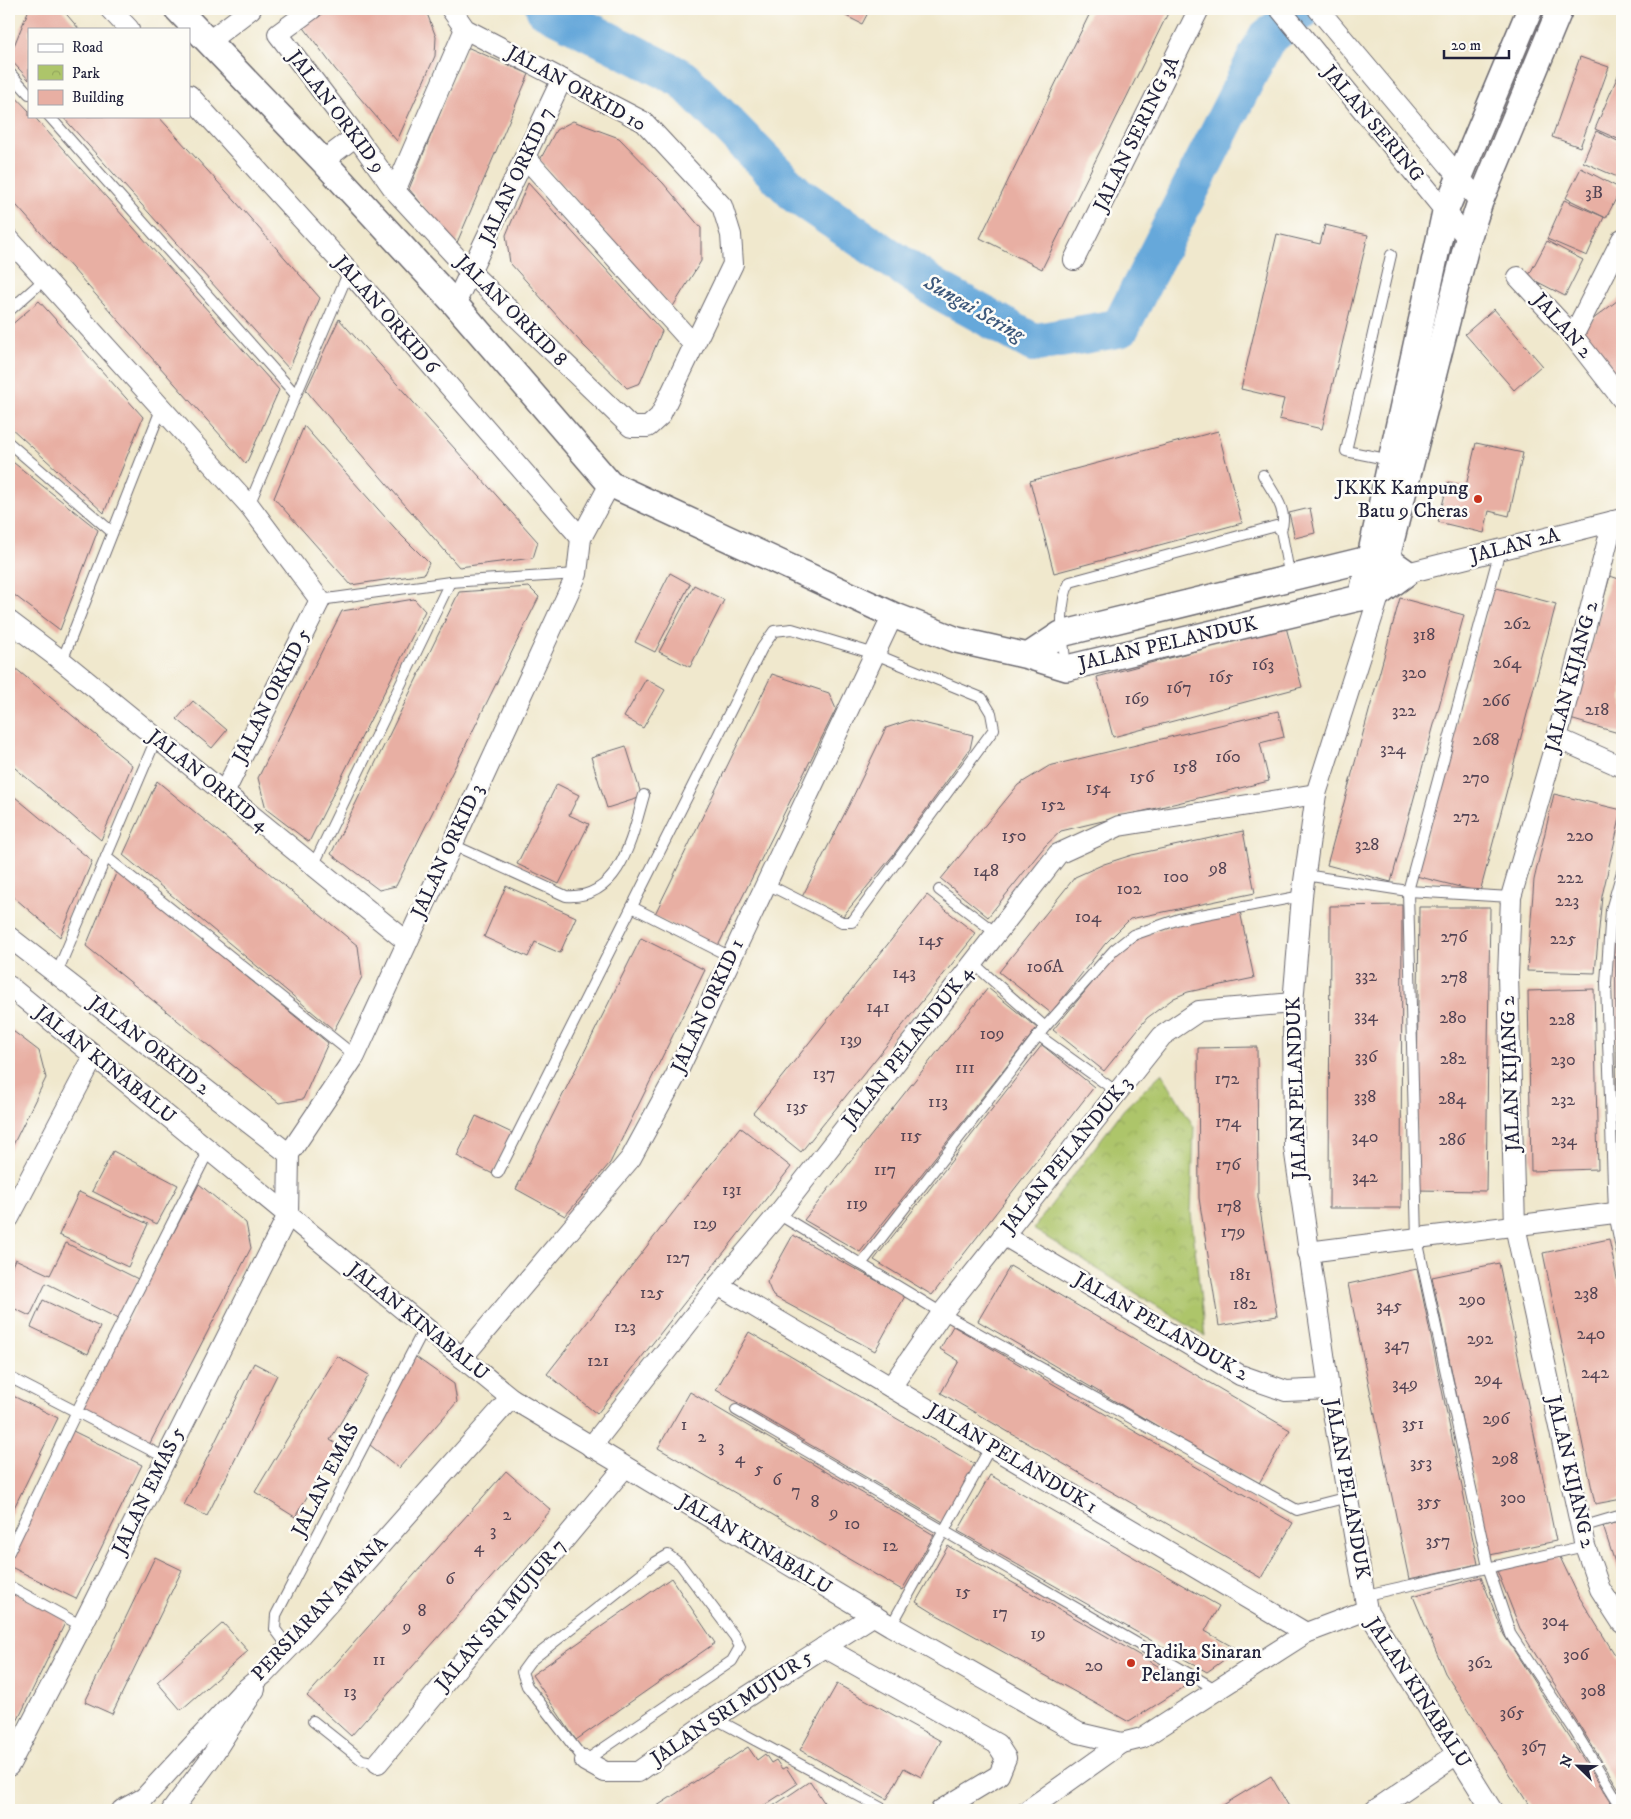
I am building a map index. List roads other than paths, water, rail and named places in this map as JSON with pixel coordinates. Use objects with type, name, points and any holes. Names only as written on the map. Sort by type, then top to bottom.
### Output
[{"type":"street","points":[[110,9],[128,28]]},
{"type":"street","points":[[177,9],[323,160],[455,304],[610,484],[892,614],[957,640],[1028,656]]},
{"type":"street","points":[[209,41],[251,9]]},
{"type":"street","name":"JALAN ORKID 9","points":[[312,9],[278,34],[356,136],[395,191]]},
{"type":"street","name":"JALAN ORKID 10","points":[[451,9],[465,29],[644,122],[722,206],[731,235],[733,264],[660,416],[648,427],[631,427]]},
{"type":"street","name":"JALAN SERING 3A","points":[[1074,260],[1199,9]]},
{"type":"street","name":"JALAN SERING","points":[[1280,9],[1309,47],[1468,238]]},
{"type":"street","points":[[1370,595],[1392,461],[1446,212],[1530,9]]},
{"type":"street","points":[[1377,558],[1468,238],[1480,202],[1560,9]]},
{"type":"street","name":"JALAN SERING","points":[[1323,15],[1480,202]]},
{"type":"street","points":[[395,191],[465,29]]},
{"type":"street","name":"JALAN ORKID 7","points":[[455,304],[562,79]]},
{"type":"street","name":"JALAN ORKID 6","points":[[190,96],[349,271],[581,538]]},
{"type":"street","points":[[323,160],[356,136]]},
{"type":"street","points":[[525,157],[694,345]]},
{"type":"street","name":"JALAN ORKID 8","points":[[395,191],[471,273],[631,427]]},
{"type":"street","points":[[9,239],[249,505],[320,600]]},
{"type":"street","points":[[1573,336],[1622,239]]},
{"type":"street","name":"JALAN 2","points":[[1518,277],[1573,336],[1622,399]]},
{"type":"street","name":"JALAN ORKID 3","points":[[289,1154],[355,1056],[577,574],[581,538],[610,484]]},
{"type":"street","name":"JALAN 2A","points":[[1407,573],[1618,520]]},
{"type":"street","name":"JALAN KIJANG 2","points":[[1618,520],[1511,897],[1508,976],[1515,1226],[1583,1537],[1600,1589],[1622,1623]]},
{"type":"street","points":[[1377,558],[1407,573]]},
{"type":"street","name":"JALAN PELANDUK","points":[[1028,656],[1061,634],[1377,558]]},
{"type":"street","points":[[1370,595],[1407,573]]},
{"type":"street","name":"JALAN PELANDUK","points":[[1028,656],[1066,668],[1370,595],[1367,628],[1316,794],[1302,896],[1293,1003],[1294,1147],[1329,1389],[1366,1603]]},
{"type":"street","name":"JALAN ORKID 5","points":[[224,793],[320,600]]},
{"type":"street","name":"JALAN ORKID 1","points":[[462,1358],[631,1158],[676,1075],[765,883],[875,654],[892,614]]},
{"type":"street","name":"JALAN ORKID 4","points":[[9,621],[62,661],[406,942]]},
{"type":"street","points":[[1557,738],[1622,767]]},
{"type":"street","name":"JALAN PELANDUK 4","points":[[591,1447],[718,1285],[778,1214],[1058,854],[1119,826],[1316,794]]},
{"type":"street","name":"JALAN ORKID 2","points":[[9,937],[289,1154]]},
{"type":"street","name":"JALAN KINABALU","points":[[9,986],[511,1398],[891,1626],[1079,1733],[1122,1743],[1142,1738],[1306,1633],[1366,1603],[1492,1810]]},
{"type":"street","name":"JALAN PELANDUK 3","points":[[891,1387],[942,1313],[1002,1235],[1162,1036],[1199,1011],[1293,1003]]},
{"type":"street","points":[[9,1218],[94,1056]]},
{"type":"street","points":[[288,1215],[289,1154]]},
{"type":"street","points":[[1308,1252],[1618,1213]]},
{"type":"street","name":"JALAN EMAS 5","points":[[9,1766],[82,1626],[288,1215]]},
{"type":"street","name":"JALAN PELANDUK 2","points":[[1002,1235],[1240,1375],[1286,1391],[1329,1389]]},
{"type":"street","name":"JALAN PELANDUK 1","points":[[718,1285],[1306,1633]]},
{"type":"street","name":"PERSIARAN AWANA","points":[[122,1810],[144,1798],[241,1692],[264,1674],[289,1648],[511,1398]]},
{"type":"street","name":"JALAN SRI MUJUR 7","points":[[378,1763],[625,1467]]},
{"type":"street","name":"JALAN SRI MUJUR 5","points":[[585,1761],[605,1772],[638,1772],[714,1718],[874,1615]]},
{"type":"street","points":[[824,1647],[997,1744],[1006,1758],[999,1775],[941,1810]]},
{"type":"street","name":"PERSIARAN AWANA","points":[[172,1810],[248,1703],[264,1674]]},
{"type":"street","points":[[1028,1810],[1122,1743]]},
{"type":"street","points":[[1374,1810],[1458,1754]]},
{"type":"lane","points":[[9,72],[28,93]]},
{"type":"lane","points":[[50,118],[296,395]]},
{"type":"lane","points":[[1391,255],[1346,451],[1392,461]]},
{"type":"lane","points":[[249,505],[349,271]]},
{"type":"lane","points":[[9,311],[46,278]]},
{"type":"lane","points":[[62,661],[162,407]]},
{"type":"lane","points":[[9,443],[112,532]]},
{"type":"lane","points":[[1263,475],[1283,510],[1284,523],[1281,530],[1290,579]]},
{"type":"lane","points":[[1066,668],[1061,634],[1064,592],[1070,582],[1276,526],[1281,530]]},
{"type":"lane","points":[[1500,550],[1408,891],[1417,1239],[1488,1567],[1511,1635],[1573,1728],[1622,1808]]},
{"type":"lane","points":[[320,600],[450,582],[577,574]]},
{"type":"lane","points":[[312,866],[450,582]]},
{"type":"lane","points":[[498,1173],[762,648],[774,631],[792,629],[875,654],[982,698],[991,712],[994,729],[852,922],[842,922],[765,883]]},
{"type":"lane","points":[[56,974],[156,739]]},
{"type":"lane","points":[[451,844],[566,896],[577,897],[601,888],[612,878],[630,841],[644,795]]},
{"type":"lane","points":[[106,857],[355,1056]]},
{"type":"lane","points":[[1622,872],[1611,910],[1606,983],[1618,1213],[1622,1253]]},
{"type":"lane","points":[[1305,875],[1408,891],[1511,897]]},
{"type":"lane","points":[[939,890],[996,933]]},
{"type":"lane","points":[[861,1264],[1041,1031],[1114,950],[1133,935],[1179,919],[1302,896]]},
{"type":"lane","points":[[632,907],[731,957]]},
{"type":"lane","points":[[973,964],[1041,1031],[1117,1092]]},
{"type":"lane","points":[[9,1552],[76,1413],[209,1150]]},
{"type":"lane","points":[[778,1214],[942,1313],[1297,1510],[1348,1497]]},
{"type":"lane","name":"JALAN EMAS","points":[[289,1648],[276,1629],[276,1615],[425,1327]]},
{"type":"lane","points":[[9,1377],[166,1458]]},
{"type":"lane","points":[[736,1410],[1217,1690]]},
{"type":"lane","points":[[891,1626],[991,1446]]},
{"type":"lane","points":[[1366,1603],[1583,1537],[1622,1515]]},
{"type":"lane","points":[[668,1555],[680,1564],[735,1637],[740,1647],[732,1661],[585,1761],[526,1686],[522,1672],[530,1661],[656,1562],[668,1555]]},
{"type":"lane","points":[[9,1586],[82,1626]]},
{"type":"lane","points":[[714,1718],[885,1810]]},
{"type":"lane","points":[[313,1721],[362,1760],[378,1763]]},
{"type":"waterway","name":"Sungai Sering","points":[[545,9],[683,79],[797,195],[935,288],[1034,343],[1120,328],[1266,39],[1303,9]]},
{"type":"place","name":"JKKK Kampung Batu 9 Cheras","points":[[1478,499]]},
{"type":"place","name":"Tadika Sinaran Pelangi","points":[[1131,1663]]}]
